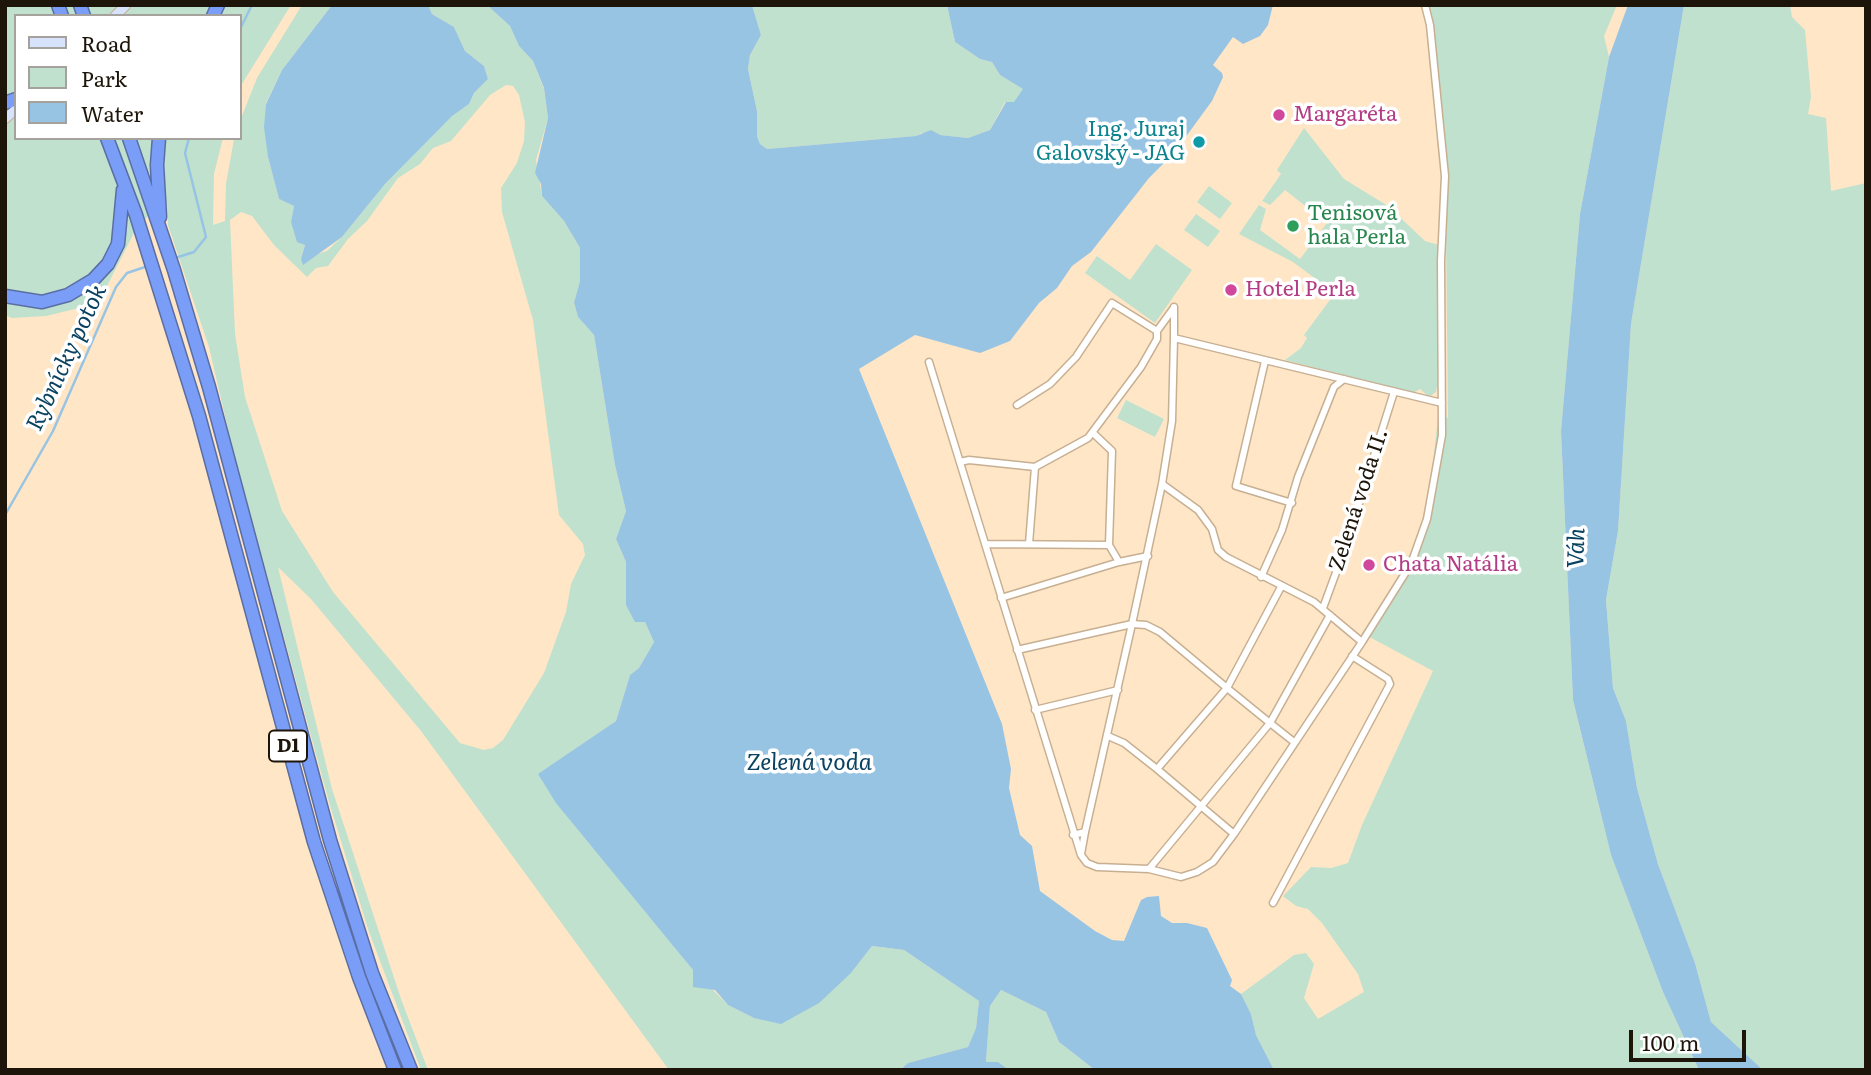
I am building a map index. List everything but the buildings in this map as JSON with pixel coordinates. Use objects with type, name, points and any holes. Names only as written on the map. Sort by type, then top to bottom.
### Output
[{"type":"highway","name":"D1","points":[[108,140],[148,253],[224,502],[314,842],[346,943],[395,1070]]},
{"type":"highway","name":"D1","points":[[130,140],[174,270],[209,387],[330,841],[372,973],[411,1070]]},
{"type":"highway","points":[[159,140],[159,224]]},
{"type":"highway","points":[[5,296],[42,302],[79,290],[97,276],[118,244],[123,183]]},
{"type":"street","points":[[929,362],[1080,855],[1087,863],[1097,867],[1149,869],[1174,877],[1188,876],[1213,862],[1234,834],[1404,576],[1420,540],[1442,435],[1441,261],[1445,176],[1430,25],[1425,5]]},
{"type":"street","points":[[1017,405],[1050,384],[1076,357],[1112,303],[1157,335],[1442,403]]},
{"type":"street","points":[[960,462],[969,460],[1035,467],[1059,456],[1093,433],[1174,307],[1171,421],[1162,484],[1080,855]]},
{"type":"street","points":[[1265,361],[1236,486],[1292,503]]},
{"type":"street","points":[[1329,376],[1334,387]]},
{"type":"street","points":[[1261,577],[1292,503],[1298,477],[1334,387],[1344,379]]},
{"type":"street","name":"Zelená voda II.","points":[[1323,608],[1345,548],[1394,392]]},
{"type":"street","points":[[1093,433],[1112,451],[1109,545],[1119,562]]},
{"type":"street","points":[[1029,544],[1035,467]]},
{"type":"street","points":[[1162,484],[1198,510],[1212,529],[1222,554],[1323,608],[1362,642]]},
{"type":"street","points":[[985,544],[1109,545]]},
{"type":"street","points":[[1001,598],[1119,562],[1148,556]]},
{"type":"street","points":[[1157,769],[1227,688],[1281,587]]},
{"type":"street","points":[[1149,869],[1270,723],[1330,615]]},
{"type":"street","points":[[1017,650],[1132,624],[1146,625],[1160,632],[1293,741]]},
{"type":"street","points":[[1273,903],[1390,684],[1388,679],[1352,656]]},
{"type":"street","points":[[1035,710],[1118,690]]},
{"type":"street","points":[[1108,736],[1124,743],[1234,834]]},
{"type":"street","points":[[1073,835],[1085,832]]},
{"type":"green space","points":[[5,5],[291,5],[242,84],[242,14],[14,14],[14,140],[222,140],[214,174],[213,225],[225,221],[226,184],[234,140],[242,140],[242,116],[257,78],[302,5],[332,5],[282,70],[266,103],[268,157],[279,199],[294,206],[291,222],[305,245],[301,259],[327,251],[342,237],[385,184],[452,115],[469,104],[474,93],[488,79],[484,66],[465,51],[454,27],[432,14],[428,5],[487,5],[510,26],[519,46],[533,61],[544,89],[548,118],[536,160],[542,196],[564,221],[580,248],[580,281],[574,304],[578,317],[594,335],[615,465],[626,511],[616,539],[626,562],[626,605],[645,622],[654,642],[639,668],[630,675],[616,721],[539,774],[693,970],[728,1005],[754,1018],[851,973],[872,946],[904,950],[979,1001],[976,1028],[968,1047],[908,1063],[900,1070],[669,1070],[421,731],[311,599],[278,567],[332,789],[401,999],[428,1070],[421,1070],[368,929],[329,802],[232,446],[209,347],[168,225],[167,203],[162,199],[134,233],[107,286],[79,308],[46,316],[12,318],[5,315]],"holes":[[[506,85],[513,86],[519,95],[525,122],[524,141],[517,163],[501,188],[502,212],[533,320],[559,515],[583,544],[585,555],[571,584],[566,612],[544,673],[503,740],[493,748],[484,750],[460,743],[333,592],[282,511],[245,397],[235,334],[230,220],[241,212],[252,216],[274,245],[307,277],[316,268],[328,266],[348,239],[367,221],[398,178],[420,164],[433,148],[451,141],[490,95]]]},
{"type":"green space","points":[[752,5],[947,5],[955,42],[980,59],[992,62],[1000,75],[1024,89],[1014,103],[1005,102],[990,130],[968,138],[921,133],[917,136],[767,149],[760,144],[757,136],[757,111],[748,69],[750,55],[761,35]]},
{"type":"green space","points":[[1430,5],[1617,5],[1604,36],[1609,57],[1580,214],[1561,431],[1573,700],[1611,855],[1663,992],[1699,1070],[1274,1070],[1256,1035],[1251,1014],[1241,994],[1294,955],[1306,953],[1314,964],[1304,998],[1318,1019],[1364,992],[1358,974],[1322,923],[1308,909],[1296,906],[1283,896],[1311,867],[1331,868],[1348,863],[1362,825],[1433,671],[1362,633],[1386,598],[1419,537],[1432,474],[1439,406],[1448,419],[1445,131]]},
{"type":"green space","points":[[1684,5],[1790,5],[1792,17],[1805,30],[1811,97],[1808,114],[1826,118],[1831,191],[1866,183],[1866,1070],[1763,1070],[1711,1022],[1695,963],[1658,864],[1637,788],[1626,721],[1613,688],[1606,600],[1618,531],[1631,324]]},
{"type":"green space","points":[[1304,128],[1344,179],[1388,206],[1425,241],[1439,245],[1439,376],[1436,392],[1429,397],[1420,389],[1413,393],[1285,360],[1301,348],[1307,338],[1304,335],[1335,293],[1293,262],[1239,234],[1259,205],[1266,209],[1260,230],[1300,259],[1327,223],[1285,190],[1270,205],[1262,201],[1281,174],[1277,170]]},
{"type":"green space","points":[[1209,186],[1232,203],[1220,219],[1197,202]]},
{"type":"green space","points":[[1196,214],[1220,231],[1208,247],[1184,230]]},
{"type":"green space","points":[[1156,244],[1192,270],[1155,323],[1085,273],[1097,256],[1130,280]]},
{"type":"green space","points":[[1126,400],[1164,419],[1155,437],[1117,418]]},
{"type":"green space","points":[[1001,990],[1046,1012],[1059,1042],[1095,1070],[1009,1070],[998,1062],[986,1062],[990,1006]]},
{"type":"water","points":[[332,5],[428,5],[432,14],[454,27],[465,51],[484,66],[488,79],[474,93],[469,104],[452,116],[385,184],[342,237],[303,265],[301,259],[305,245],[297,242],[291,222],[294,206],[279,199],[268,157],[264,127],[266,104],[282,70]]},
{"type":"water","name":"Zelená voda","points":[[487,5],[752,5],[761,35],[750,55],[748,69],[757,111],[757,136],[760,144],[767,149],[916,136],[931,130],[940,135],[968,138],[990,130],[1006,102],[1014,102],[1023,89],[1000,75],[992,62],[980,59],[955,42],[947,5],[1273,5],[1268,25],[1260,36],[1243,44],[1233,37],[1213,65],[1223,77],[1212,101],[1174,153],[1149,178],[1091,252],[1072,266],[1057,288],[1039,303],[1010,341],[980,353],[915,335],[859,369],[1002,724],[1011,769],[1009,788],[1020,835],[1032,846],[1040,891],[1095,931],[1112,940],[1124,941],[1141,900],[1147,897],[1159,896],[1161,916],[1172,923],[1187,923],[1207,928],[1232,980],[1230,986],[1241,994],[1251,1014],[1256,1035],[1274,1070],[1095,1070],[1059,1042],[1046,1012],[1001,990],[990,1006],[986,1062],[998,1062],[1009,1070],[900,1070],[908,1063],[968,1047],[976,1028],[979,1001],[904,950],[872,946],[851,973],[819,1003],[781,1024],[754,1018],[728,1005],[715,990],[693,987],[693,970],[556,803],[538,774],[616,721],[630,675],[639,668],[654,642],[645,622],[635,622],[626,605],[626,562],[616,539],[626,511],[615,465],[594,335],[578,317],[574,303],[580,281],[580,248],[564,221],[542,196],[541,184],[535,173],[548,118],[544,88],[533,61],[519,46],[510,26]]},
{"type":"water","name":"Váh","points":[[1628,5],[1684,5],[1631,324],[1618,531],[1606,600],[1613,688],[1626,721],[1637,788],[1658,864],[1695,963],[1711,1022],[1763,1070],[1699,1070],[1663,992],[1611,855],[1573,700],[1561,431],[1580,214],[1609,57]]},
{"type":"waterway","name":"Rybnícky potok","points":[[242,25],[252,5]]},
{"type":"waterway","name":"Rybnícky potok","points":[[175,258],[194,252],[206,237],[185,153],[188,140]]},
{"type":"waterway","name":"Rybnícky potok","points":[[5,515],[53,431],[116,287],[127,273],[148,266]]},
{"type":"place","name":"Margaréta","points":[[1279,115]]},
{"type":"place","name":"Ing. Juraj Galovský - JAG","points":[[1199,142]]},
{"type":"place","name":"Tenisová hala Perla","points":[[1293,226]]},
{"type":"place","name":"Hotel Perla","points":[[1231,290]]},
{"type":"place","name":"Chata Natália","points":[[1369,565]]}]
